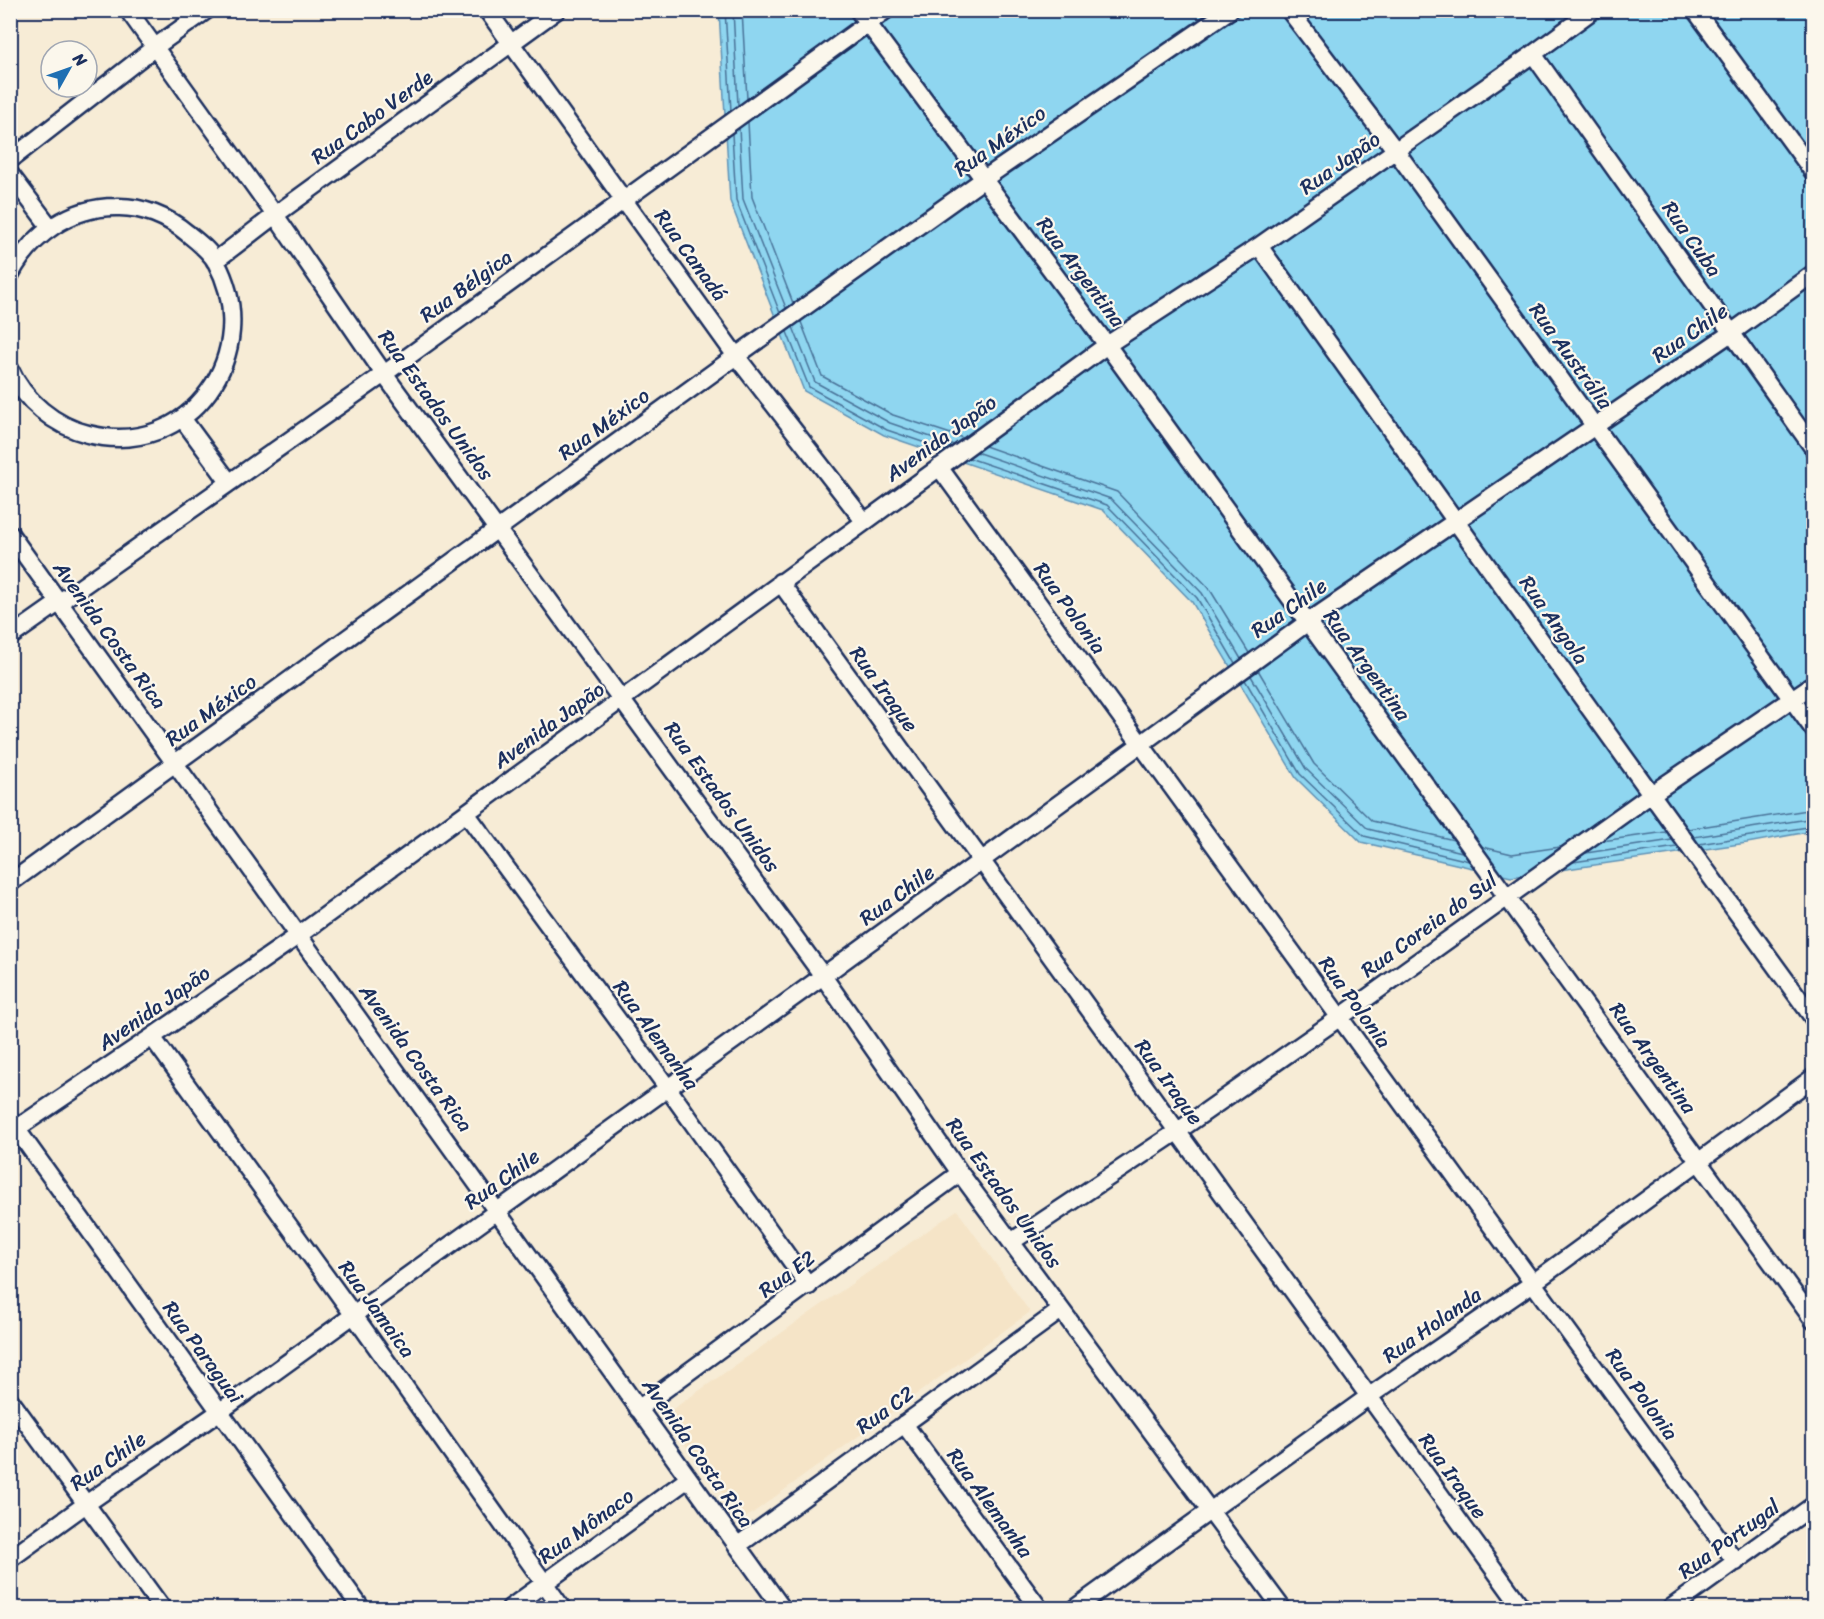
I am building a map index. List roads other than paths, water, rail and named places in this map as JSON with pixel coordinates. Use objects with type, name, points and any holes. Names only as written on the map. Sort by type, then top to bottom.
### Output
[{"type":"street","name":"Rua Estados Unidos","points":[[128,10],[275,214],[384,374],[823,976],[960,1173],[1282,1608]]},
{"type":"street","points":[[10,160],[154,47],[207,10]]},
{"type":"street","name":"Rua Canadá","points":[[487,10],[735,356],[864,521]]},
{"type":"street","name":"Rua Cabo Verde","points":[[215,261],[275,214],[557,10]]},
{"type":"street","name":"Rua Bélgica","points":[[10,637],[384,374],[623,200],[863,17],[886,10]]},
{"type":"street","name":"Rua México","points":[[10,883],[735,356],[984,179],[1230,10]]},
{"type":"street","name":"Rua Austrália","points":[[1289,10],[1396,151],[1814,730]]},
{"type":"street","name":"Rua Japão","points":[[1107,345],[1259,246],[1593,10]]},
{"type":"street","points":[[1695,10],[1814,173]]},
{"type":"street","name":"Rua Argentina","points":[[863,17],[1107,345],[1814,1321]]},
{"type":"street","name":"Rua Cuba","points":[[1533,54],[1814,449]]},
{"type":"street","points":[[10,174],[50,227]]},
{"type":"street","points":[[10,275],[29,245],[50,227],[82,212],[116,207],[147,211],[175,223],[200,243],[215,261],[228,294],[232,322],[229,350],[219,376],[204,399],[183,418],[158,431],[131,438],[103,438],[75,431],[51,418],[16,393],[10,369]]},
{"type":"street","name":"Rua Angola","points":[[1259,246],[1650,795],[1814,1019]]},
{"type":"street","name":"Rua Chile","points":[[10,1559],[219,1412],[981,862],[1308,622],[1455,519],[1731,333],[1814,273]]},
{"type":"street","name":"Avenida Japão","points":[[12,1127],[152,1037],[299,935],[1107,345]]},
{"type":"street","points":[[183,418],[230,482]]},
{"type":"street","name":"Rua Polonia","points":[[939,467],[1736,1562]]},
{"type":"street","name":"Avenida Costa Rica","points":[[10,534],[782,1608]]},
{"type":"street","name":"Rua Iraque","points":[[780,582],[1522,1608]]},
{"type":"street","name":"Rua Coreia do Sul","points":[[1011,1242],[1178,1131],[1650,795],[1814,684]]},
{"type":"street","name":"Rua Alemanha","points":[[466,813],[667,1087],[808,1286]]},
{"type":"street","name":"Rua Jamaica","points":[[152,1037],[562,1608]]},
{"type":"street","name":"Rua Holanda","points":[[1075,1608],[1368,1397],[1533,1283],[1814,1077]]},
{"type":"street","name":"Rua Paraguai","points":[[12,1127],[361,1608]]},
{"type":"street","name":"Rua E2","points":[[638,1408],[960,1173]]},
{"type":"street","name":"Rua C2","points":[[737,1546],[1061,1310]]},
{"type":"street","points":[[10,1400],[162,1608]]},
{"type":"street","name":"Rua Alemanha","points":[[904,1424],[1039,1608]]},
{"type":"street","name":"Rua Mônaco","points":[[510,1608],[688,1479]]},
{"type":"street","name":"Rua Portugal","points":[[1671,1608],[1814,1505]]},
{"type":"water","points":[[719,11],[1813,11],[1813,831],[1747,843],[1511,877],[1361,842],[1296,778],[1192,602],[1103,510],[884,435],[804,391],[730,201]]}]
